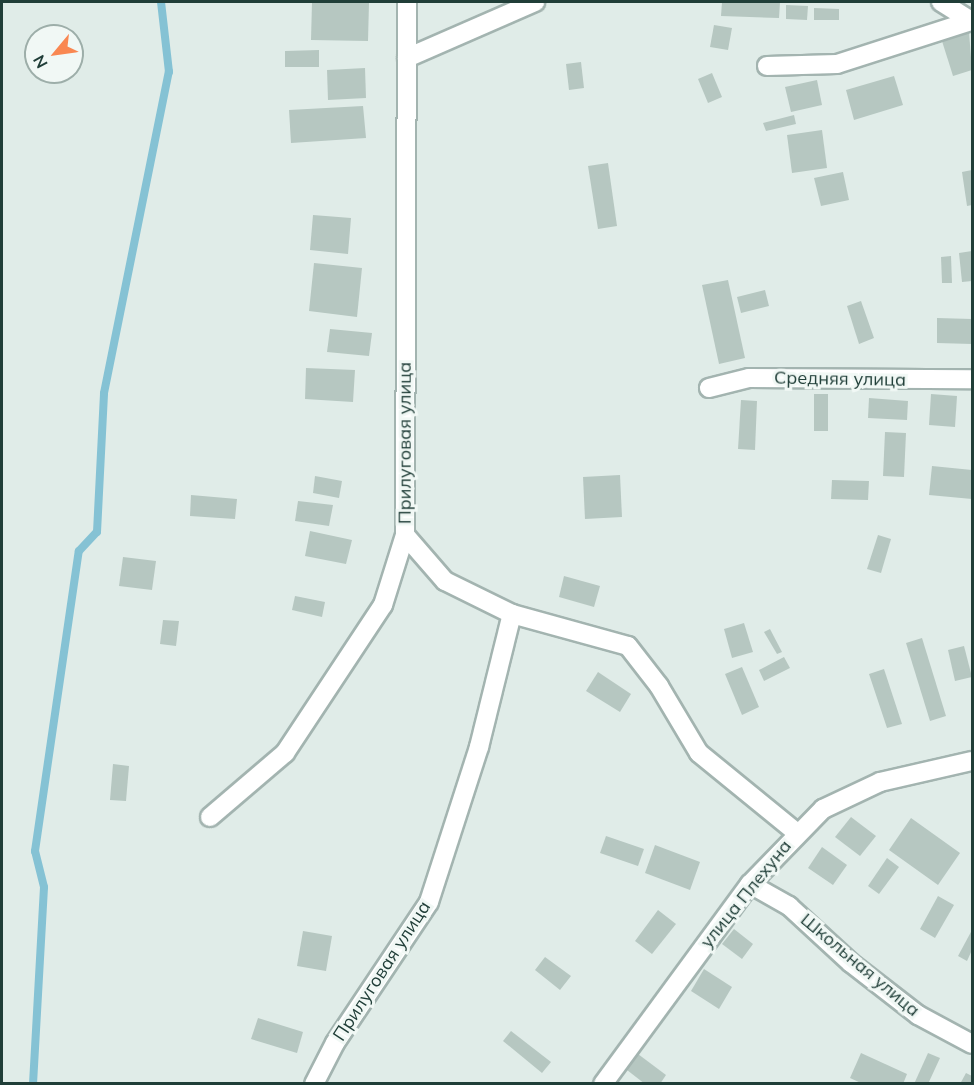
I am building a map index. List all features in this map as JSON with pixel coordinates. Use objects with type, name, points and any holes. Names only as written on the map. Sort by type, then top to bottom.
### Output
[{"type":"street","name":"Прилуговая улица","points":[[210,817],[285,753],[383,605],[405,535],[407,2]]},
{"type":"street","points":[[407,58],[535,2]]},
{"type":"street","points":[[941,2],[972,21]]},
{"type":"street","points":[[767,66],[837,64],[972,21]]},
{"type":"street","name":"Средняя улица","points":[[709,387],[749,378],[972,379]]},
{"type":"street","points":[[405,535],[445,581],[512,614],[628,646],[659,686],[699,753],[797,833]]},
{"type":"street","name":"Прилуговая улица","points":[[314,1083],[335,1043],[429,902],[479,747],[512,614]]},
{"type":"street","name":"улица Плехуна","points":[[603,1083],[750,884],[797,833],[823,809],[880,782],[972,761]]},
{"type":"street","name":"Школьная улица","points":[[750,884],[789,906],[851,963],[918,1015],[972,1044]]},
{"type":"building","points":[[312,2],[369,3],[368,41],[311,40]]},
{"type":"building","points":[[722,2],[780,2],[779,18],[721,16]]},
{"type":"building","points":[[786,5],[808,6],[807,20],[786,19]]},
{"type":"building","points":[[814,8],[839,9],[839,20],[814,20]]},
{"type":"building","points":[[714,25],[732,28],[728,50],[710,47]]},
{"type":"building","points":[[969,32],[972,70],[953,76],[942,41]]},
{"type":"building","points":[[319,50],[319,67],[285,67],[285,51]]},
{"type":"building","points":[[581,62],[584,88],[569,90],[566,64]]},
{"type":"building","points":[[365,68],[366,98],[328,100],[327,70]]},
{"type":"building","points":[[712,73],[722,97],[708,103],[698,79]]},
{"type":"building","points":[[894,76],[903,105],[854,120],[846,90]]},
{"type":"building","points":[[817,80],[822,105],[791,112],[785,87]]},
{"type":"building","points":[[363,106],[366,138],[291,143],[289,110]]},
{"type":"building","points":[[794,115],[796,124],[766,131],[763,123]]},
{"type":"building","points":[[822,130],[827,168],[792,173],[787,135]]},
{"type":"building","points":[[608,163],[617,226],[598,229],[588,166]]},
{"type":"building","points":[[972,170],[972,205],[967,206],[962,172]]},
{"type":"building","points":[[843,172],[849,200],[821,206],[814,178]]},
{"type":"building","points":[[313,215],[351,218],[348,254],[310,250]]},
{"type":"building","points":[[972,251],[972,281],[962,282],[959,253]]},
{"type":"building","points":[[951,256],[952,283],[942,283],[941,257]]},
{"type":"building","points":[[314,263],[362,268],[357,317],[309,311]]},
{"type":"building","points":[[728,280],[745,358],[719,364],[702,285]]},
{"type":"building","points":[[765,290],[769,306],[741,313],[737,297]]},
{"type":"building","points":[[861,301],[874,338],[859,344],[847,306]]},
{"type":"building","points":[[937,318],[972,319],[972,344],[937,343]]},
{"type":"building","points":[[330,329],[372,333],[369,356],[327,352]]},
{"type":"building","points":[[306,368],[355,370],[353,402],[305,399]]},
{"type":"building","points":[[814,394],[828,394],[828,431],[814,431]]},
{"type":"building","points":[[931,394],[957,396],[955,427],[929,425]]},
{"type":"building","points":[[869,398],[908,401],[907,420],[868,418]]},
{"type":"building","points":[[741,400],[757,401],[755,450],[738,449]]},
{"type":"building","points":[[885,432],[906,433],[904,477],[883,476]]},
{"type":"building","points":[[932,466],[972,470],[972,499],[929,495]]},
{"type":"building","points":[[620,475],[622,517],[585,519],[583,477]]},
{"type":"building","points":[[315,476],[342,481],[339,498],[313,493]]},
{"type":"building","points":[[832,480],[869,481],[868,500],[831,499]]},
{"type":"building","points":[[191,495],[237,499],[235,519],[190,516]]},
{"type":"building","points":[[298,501],[333,505],[329,526],[295,521]]},
{"type":"building","points":[[310,531],[352,540],[346,564],[305,556]]},
{"type":"building","points":[[878,535],[891,539],[881,573],[867,569]]},
{"type":"building","points":[[123,557],[156,561],[152,590],[119,586]]},
{"type":"building","points":[[564,576],[600,586],[594,607],[559,597]]},
{"type":"building","points":[[295,596],[325,602],[322,617],[292,610]]},
{"type":"building","points":[[163,620],[179,621],[176,646],[160,644]]},
{"type":"building","points":[[744,623],[753,652],[732,658],[724,629]]},
{"type":"building","points":[[770,629],[782,652],[777,654],[764,632]]},
{"type":"building","points":[[922,638],[946,716],[930,721],[906,643]]},
{"type":"building","points":[[964,646],[972,677],[955,681],[948,650]]},
{"type":"building","points":[[784,657],[790,668],[764,681],[759,670]]},
{"type":"building","points":[[742,667],[759,707],[742,715],[725,674]]},
{"type":"building","points":[[884,669],[902,724],[887,728],[869,674]]},
{"type":"building","points":[[598,672],[631,694],[620,712],[586,691]]},
{"type":"building","points":[[113,764],[129,766],[126,801],[110,800]]},
{"type":"building","points":[[851,817],[876,836],[860,856],[835,837]]},
{"type":"building","points":[[911,818],[960,853],[938,885],[889,850]]},
{"type":"building","points":[[606,836],[644,849],[638,866],[600,853]]},
{"type":"building","points":[[655,845],[700,862],[690,890],[645,873]]},
{"type":"building","points":[[822,847],[847,865],[833,885],[808,868]]},
{"type":"building","points":[[887,858],[899,867],[879,894],[868,886]]},
{"type":"building","points":[[938,896],[954,905],[935,938],[920,929]]},
{"type":"building","points":[[658,910],[676,924],[652,954],[635,941]]},
{"type":"building","points":[[734,929],[753,944],[742,959],[722,944]]},
{"type":"building","points":[[972,930],[972,950],[967,961],[958,956]]},
{"type":"building","points":[[303,931],[332,936],[326,971],[297,966]]},
{"type":"building","points":[[545,957],[571,976],[560,990],[535,970]]},
{"type":"building","points":[[704,969],[732,987],[719,1009],[691,991]]},
{"type":"building","points":[[258,1018],[303,1032],[297,1053],[251,1039]]},
{"type":"building","points":[[511,1031],[551,1062],[542,1073],[503,1041]]},
{"type":"building","points":[[861,1053],[907,1074],[903,1084],[863,1084],[850,1078]]},
{"type":"building","points":[[928,1053],[940,1058],[928,1084],[914,1084]]},
{"type":"building","points":[[638,1054],[666,1075],[660,1084],[645,1084],[627,1070]]},
{"type":"building","points":[[966,1073],[972,1076],[972,1084],[960,1084]]},
{"type":"waterway","points":[[33,1084],[44,887],[35,851],[79,551],[97,532],[104,393],[169,72],[161,2]]}]
